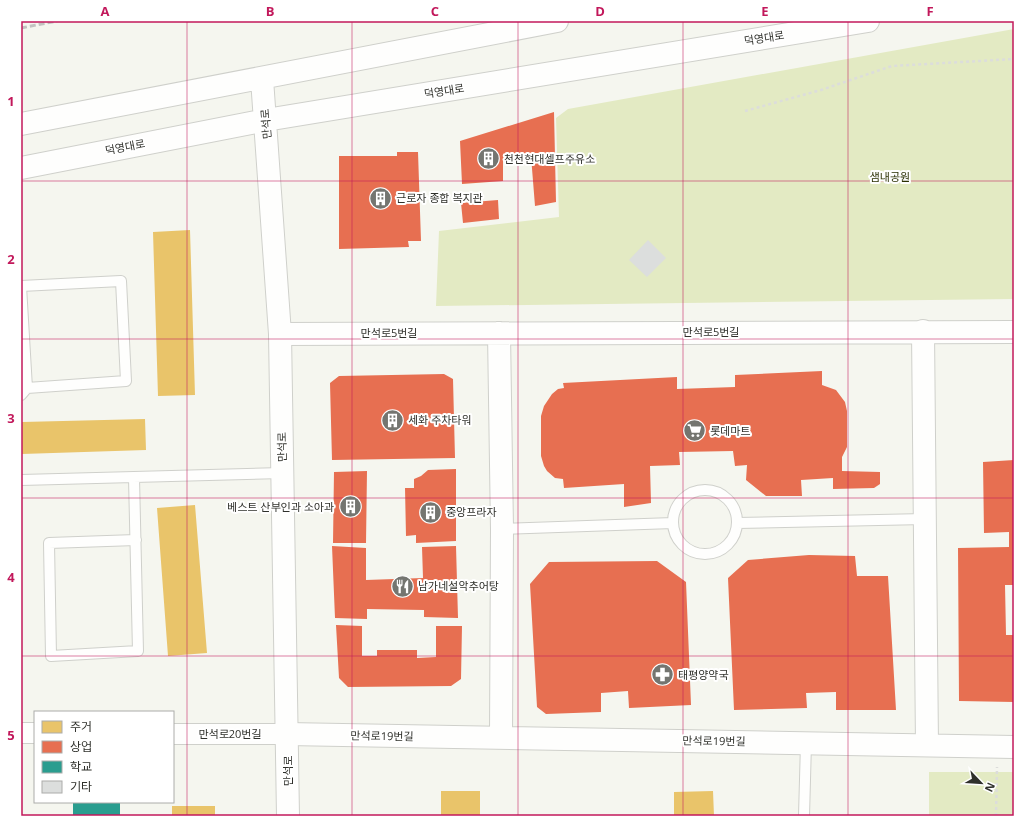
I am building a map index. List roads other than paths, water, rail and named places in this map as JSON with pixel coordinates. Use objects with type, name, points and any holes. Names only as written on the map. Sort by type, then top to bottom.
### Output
[{"type":"street","points":[[21,124],[262,79],[557,21]]},
{"type":"street","name":"덕영대로","points":[[21,168],[266,120],[868,21]]},
{"type":"street","name":"만석로","points":[[262,79],[280,334],[288,816]]},
{"type":"street","points":[[923,331],[927,745]]},
{"type":"street","name":"만석로5번길","points":[[280,334],[923,331],[1014,332]]},
{"type":"street","points":[[499,333],[502,529],[501,737]]},
{"type":"street","points":[[21,733],[34,733]]},
{"type":"street","name":"만석로20번길","points":[[174,734],[287,734]]},
{"type":"street","name":"만석로19번길","points":[[287,734],[1006,747]]},
{"type":"lane","points":[[121,281],[126,381],[24,392],[21,286],[121,281]]},
{"type":"lane","points":[[21,480],[282,473]]},
{"type":"lane","points":[[134,478],[136,540],[138,651],[51,656],[49,543],[136,540]]},
{"type":"lane","points":[[704,490],[715,491],[724,496],[732,504],[736,513],[737,523],[735,533],[730,542],[722,549],[713,553],[703,554],[692,552],[684,547],[677,538],[673,523],[676,506],[683,498],[693,492],[704,490]]},
{"type":"lane","points":[[737,523],[925,519]]},
{"type":"lane","points":[[502,529],[673,523]]},
{"type":"lane","points":[[804,816],[806,743]]},
{"type":"railway","points":[[21,28],[57,21]]},
{"type":"place","name":"천천현대셀프주유소","points":[[489,159]]},
{"type":"place","name":"근로자 종합 복지관","points":[[380,198]]},
{"type":"place","name":"세화 주차타워","points":[[393,420]]},
{"type":"place","name":"롯데마트","points":[[694,431]]},
{"type":"place","name":"베스트 산부인과 소아과","points":[[350,507]]},
{"type":"place","name":"중앙프라자","points":[[431,512]]},
{"type":"place","name":"남가네설악추어탕","points":[[403,586]]},
{"type":"place","name":"태평양약국","points":[[662,675]]},
{"type":"park label","name":"샘내공원","points":[[890,177]]}]
